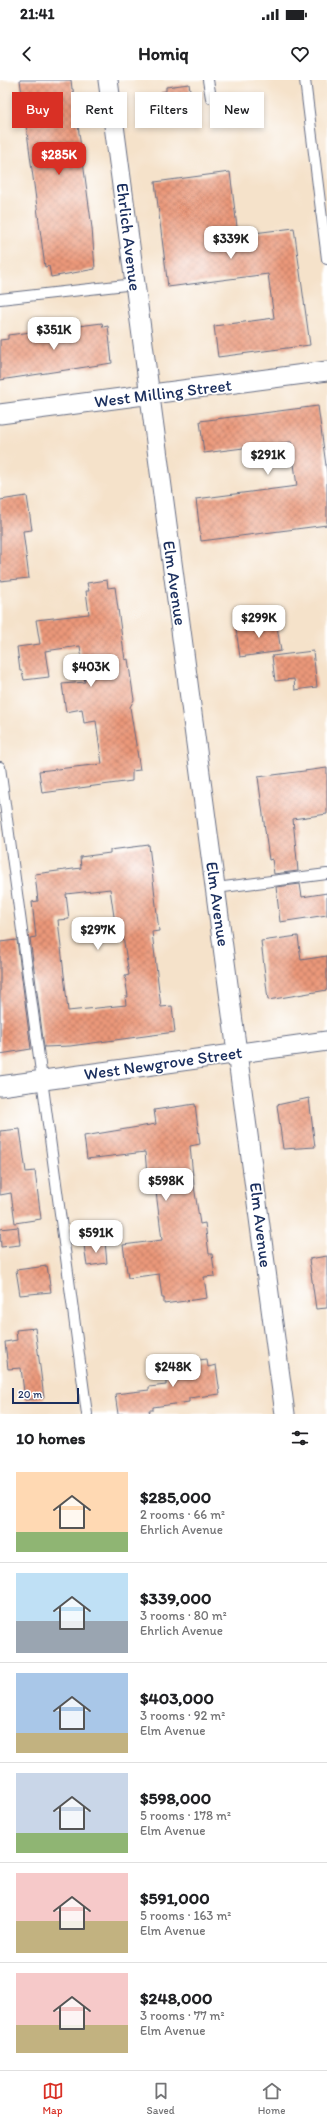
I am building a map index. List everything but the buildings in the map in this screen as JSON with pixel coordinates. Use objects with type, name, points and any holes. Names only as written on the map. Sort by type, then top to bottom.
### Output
[{"type":"street","name":"Ehrlich Avenue","points":[[108,80],[149,394]]},
{"type":"street","name":"West Milling Street","points":[[0,414],[327,372]]},
{"type":"street","name":"Elm Avenue","points":[[149,394],[285,1414]]},
{"type":"street","name":"West Newgrove Street","points":[[0,1086],[327,1041]]},
{"type":"lane","points":[[208,80],[210,92]]},
{"type":"lane","points":[[305,80],[327,259]]},
{"type":"lane","points":[[0,299],[135,284]]},
{"type":"lane","points":[[0,767],[87,1414]]},
{"type":"lane","points":[[216,888],[327,874]]}]
